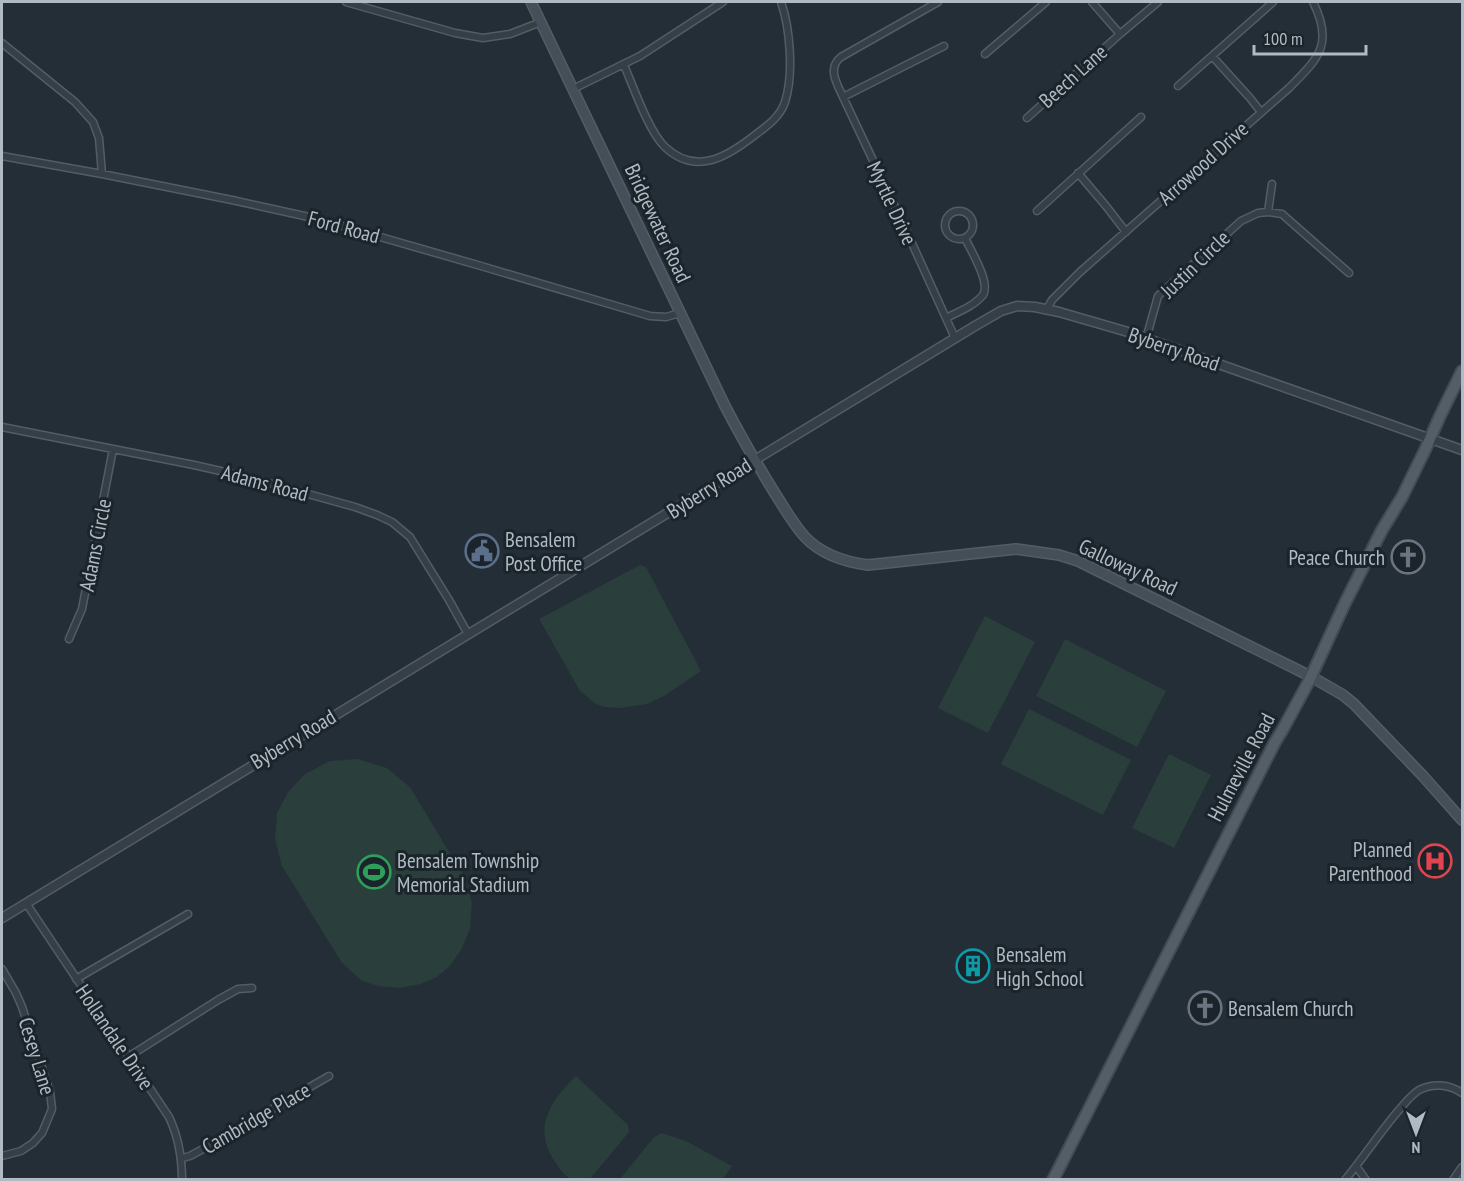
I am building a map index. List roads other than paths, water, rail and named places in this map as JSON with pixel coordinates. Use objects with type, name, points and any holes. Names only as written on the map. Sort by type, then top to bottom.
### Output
[{"type":"main road","name":"Bridgewater Road","points":[[531,2],[725,406],[754,460]]},
{"type":"main road","name":"Hulmeville Road","points":[[1053,1179],[1382,530],[1402,497],[1462,372]]},
{"type":"main road","name":"Galloway Road","points":[[754,460],[806,538],[819,549],[836,558],[868,565],[1016,549],[1059,555],[1101,571],[1310,676],[1354,704],[1462,820]]},
{"type":"street","points":[[346,2],[455,33],[477,37],[510,34],[541,22]]},
{"type":"street","points":[[573,89],[640,56],[723,2]]},
{"type":"street","points":[[624,65],[656,136],[666,148],[681,158],[697,162],[722,157],[748,141],[769,124],[780,112],[784,103],[789,72],[789,36],[786,15],[781,2]]},
{"type":"street","name":"Myrtle Drive","points":[[938,2],[837,60],[834,66],[835,77],[843,98],[949,317],[955,338]]},
{"type":"street","points":[[985,54],[1046,2]]},
{"type":"street","name":"Beech Lane","points":[[1092,2],[1120,34]]},
{"type":"street","name":"Beech Lane","points":[[1027,118],[1158,2]]},
{"type":"street","points":[[1178,86],[1273,2]]},
{"type":"street","name":"Arrowood Drive","points":[[1047,309],[1052,300],[1080,272],[1305,72],[1319,53],[1323,35],[1323,24],[1313,2]]},
{"type":"street","points":[[2,43],[75,102],[93,122],[99,138],[102,174]]},
{"type":"street","points":[[843,98],[944,46]]},
{"type":"street","points":[[1212,56],[1261,112]]},
{"type":"street","points":[[1037,211],[1141,117]]},
{"type":"street","name":"Ford Road","points":[[2,156],[102,174],[318,219],[650,316],[666,317],[680,313]]},
{"type":"street","points":[[1078,173],[1126,232]]},
{"type":"street","points":[[1272,184],[1268,212],[1282,214],[1349,273]]},
{"type":"street","points":[[955,212],[963,212],[970,217],[972,230],[965,238],[953,238],[946,231],[946,220],[955,212]]},
{"type":"street","name":"Justin Circle","points":[[1146,339],[1158,296],[1241,221],[1258,213],[1268,212]]},
{"type":"street","points":[[949,317],[976,302],[986,288],[965,238]]},
{"type":"street","name":"Byberry Road","points":[[2,918],[955,338],[1009,308],[1022,306],[1047,309],[1146,339],[1462,450]]},
{"type":"street","name":"Adams Road","points":[[2,427],[247,477],[355,507],[392,522],[415,544],[468,634]]},
{"type":"street","name":"Adams Circle","points":[[69,639],[82,609],[113,449]]},
{"type":"street","name":"Hollandale Drive","points":[[26,903],[169,1117],[178,1139],[182,1158],[182,1179]]},
{"type":"street","points":[[76,979],[188,914]]},
{"type":"street","name":"Cesey Lane","points":[[2,969],[22,1007],[51,1092],[52,1109],[42,1133],[33,1143],[21,1151],[2,1156]]},
{"type":"street","points":[[128,1057],[218,1000],[238,989],[252,988]]},
{"type":"street","name":"Cambridge Place","points":[[182,1158],[203,1149],[329,1076]]},
{"type":"street","points":[[1345,1179],[1390,1120],[1417,1091],[1441,1085],[1462,1093]]},
{"type":"street","points":[[1356,1166],[1366,1179]]},
{"type":"street","points":[[1453,1179],[1462,1167]]},
{"type":"place","name":"Bensalem Post Office","points":[[482,551]]},
{"type":"place","name":"Peace Church","points":[[1408,557]]},
{"type":"place","name":"Planned Parenthood","points":[[1435,861]]},
{"type":"place","name":"Bensalem Township Memorial Stadium","points":[[374,872]]},
{"type":"place","name":"Bensalem High School","points":[[973,966]]},
{"type":"place","name":"Bensalem Church","points":[[1205,1008]]}]
